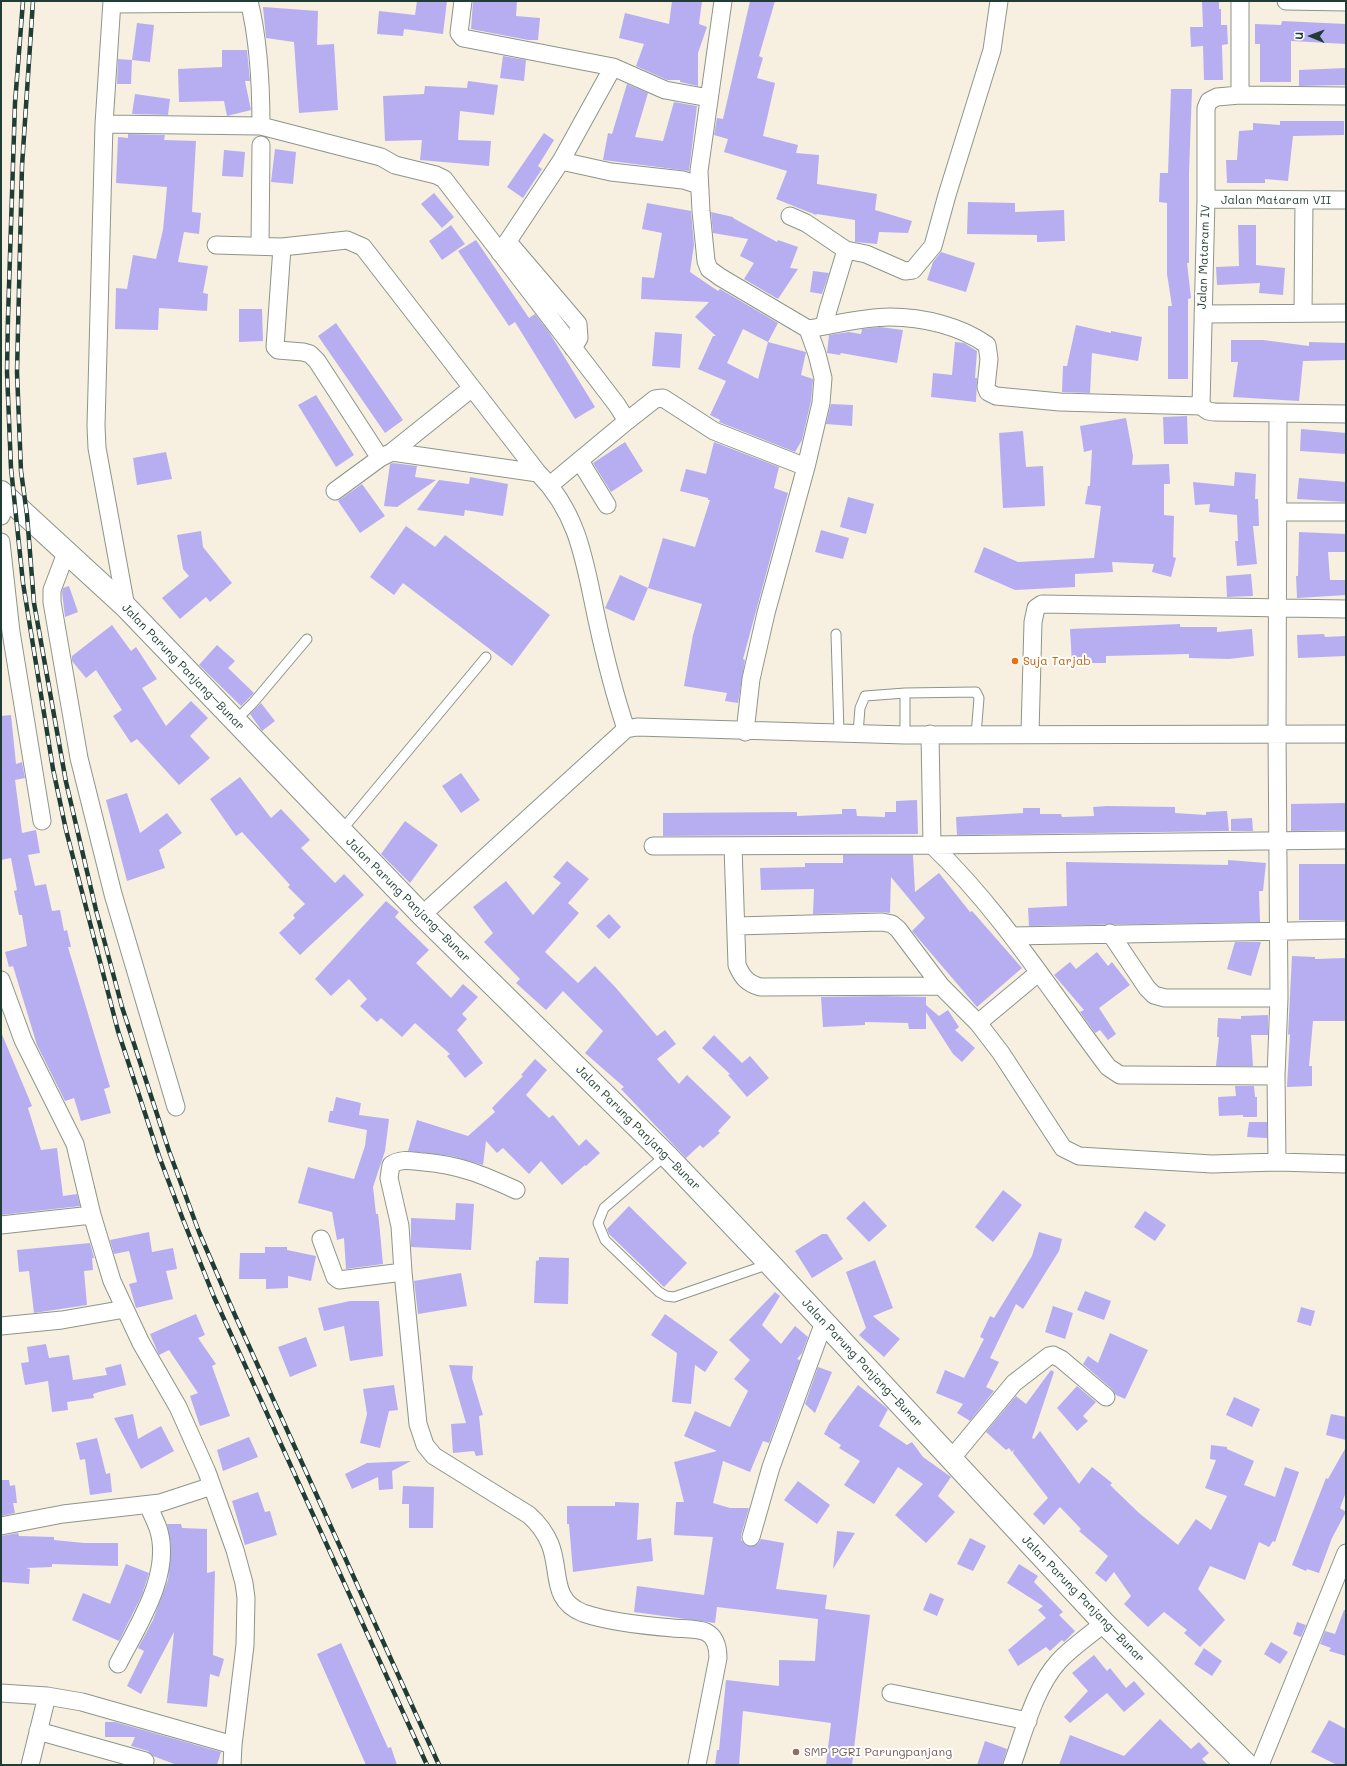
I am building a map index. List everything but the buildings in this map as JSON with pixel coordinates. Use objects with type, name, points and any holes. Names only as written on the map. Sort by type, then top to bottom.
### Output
[{"type":"main road","name":"Jalan Parung Panjang–Bunar","points":[[6,503],[126,607],[422,915],[666,1155],[770,1264],[1104,1623],[1247,1765]]},
{"type":"street","points":[[463,1],[458,33],[463,38],[613,67],[665,90],[708,98]]},
{"type":"street","points":[[723,1],[701,151],[700,185],[706,261],[710,270],[808,329],[817,354],[823,378],[821,403],[806,467],[766,613],[751,679],[745,732]]},
{"type":"street","points":[[790,216],[806,223],[846,250],[866,254],[905,271],[913,270],[933,246],[947,195],[992,50],[999,1]]},
{"type":"street","points":[[1240,1],[1240,95]]},
{"type":"street","points":[[1286,1],[1346,2]]},
{"type":"street","points":[[126,607],[97,448],[96,426],[104,124],[112,3],[249,2],[256,37],[261,91],[261,126]]},
{"type":"street","points":[[504,247],[561,161],[613,67]]},
{"type":"street","name":"Jalan Mataram IV","points":[[1201,406],[1202,314],[1206,199],[1206,108],[1209,101],[1217,97],[1240,95],[1346,96]]},
{"type":"street","points":[[104,124],[261,126],[381,157],[395,166],[436,175],[444,179],[504,247],[573,348],[627,421]]},
{"type":"street","points":[[260,246],[261,145]]},
{"type":"street","points":[[561,161],[611,172],[684,180],[700,185]]},
{"type":"street","name":"Jalan Mataram VII","points":[[1206,199],[1346,200]]},
{"type":"street","points":[[1303,313],[1304,200]]},
{"type":"street","points":[[216,245],[282,247],[347,240],[363,247],[538,473],[550,485],[572,521],[578,534],[583,553],[612,684],[626,729]]},
{"type":"street","points":[[282,247],[275,347],[278,350],[310,354],[317,361],[386,455],[538,473]]},
{"type":"street","points":[[824,326],[846,250]]},
{"type":"street","points":[[1202,314],[1346,313]]},
{"type":"street","points":[[808,329],[892,317],[923,321],[958,329],[987,345],[989,359],[986,387],[988,392],[996,396],[1060,402],[1201,406],[1208,411],[1214,412],[1346,414]]},
{"type":"street","points":[[335,492],[386,455],[472,388]]},
{"type":"street","points":[[550,485],[655,399],[663,398],[714,431],[806,467]]},
{"type":"street","points":[[1276,1162],[1276,1076],[1279,998],[1277,841],[1278,413]]},
{"type":"street","points":[[580,461],[607,505]]},
{"type":"street","points":[[1278,512],[1346,512]]},
{"type":"street","points":[[1,542],[6,632],[42,821]]},
{"type":"street","points":[[66,554],[52,590],[52,602],[79,758],[113,894],[176,1107]]},
{"type":"street","points":[[1030,733],[1033,622],[1036,608],[1042,604],[1346,609]]},
{"type":"street","points":[[422,915],[626,729],[637,727],[745,732],[905,735],[1030,733],[1346,734]]},
{"type":"street","points":[[930,734],[932,845],[975,890],[1012,936],[1108,1067],[1120,1075],[1276,1076]]},
{"type":"street","points":[[653,846],[932,845],[1346,840]]},
{"type":"street","points":[[733,846],[737,965],[741,974],[749,983],[760,987],[941,986]]},
{"type":"street","points":[[736,926],[882,922],[892,924],[898,929],[941,986],[978,1023],[1001,1053],[1063,1148],[1071,1153],[1079,1156],[1212,1164],[1276,1162],[1346,1164]]},
{"type":"street","points":[[1012,936],[1110,933],[1346,930]]},
{"type":"street","points":[[1110,933],[1146,988],[1154,995],[1165,998],[1279,998]]},
{"type":"street","points":[[978,1023],[1038,973]]},
{"type":"street","points":[[1,980],[23,1040],[75,1144],[92,1215],[112,1281],[124,1309],[178,1406],[212,1486],[235,1550],[244,1583],[246,1598],[245,1645],[232,1765]]},
{"type":"street","points":[[516,1190],[483,1175],[449,1164],[407,1160],[396,1162],[391,1165],[389,1178],[400,1226],[418,1424],[425,1445],[434,1456],[529,1514],[542,1527],[550,1544],[560,1592],[571,1607],[584,1613],[604,1618],[704,1631],[715,1640],[718,1658],[697,1765]]},
{"type":"street","points":[[1,1225],[92,1215]]},
{"type":"street","points":[[321,1239],[335,1277],[339,1280],[403,1272]]},
{"type":"street","points":[[1,1326],[62,1320],[124,1309]]},
{"type":"street","points":[[751,1537],[774,1460],[824,1322]]},
{"type":"street","points":[[951,1459],[1014,1383],[1049,1356],[1053,1355],[1061,1359],[1106,1397]]},
{"type":"street","points":[[1,1526],[63,1514],[160,1503],[212,1486]]},
{"type":"street","points":[[118,1664],[157,1585],[161,1566],[162,1552],[159,1534],[148,1505]]},
{"type":"street","points":[[1260,1765],[1346,1553]]},
{"type":"street","points":[[1012,1765],[1028,1721],[1046,1680],[1059,1661],[1104,1623]]},
{"type":"street","points":[[1,1693],[48,1696],[82,1702],[233,1745]]},
{"type":"street","points":[[891,1693],[1028,1721]]},
{"type":"street","points":[[30,1765],[48,1696]]},
{"type":"street","points":[[38,1732],[145,1761],[144,1765]]},
{"type":"lane","points":[[836,634],[839,733]]},
{"type":"lane","points":[[236,720],[253,703],[307,639]]},
{"type":"lane","points":[[341,831],[486,657]]},
{"type":"lane","points":[[858,733],[860,708],[865,696],[905,693],[976,692],[979,698],[976,735]]},
{"type":"lane","points":[[905,693],[905,735]]},
{"type":"lane","points":[[666,1155],[604,1208],[598,1223],[605,1240],[659,1292],[666,1296],[674,1297],[770,1264]]},
{"type":"railway","points":[[23,1],[15,103],[8,317],[7,372],[11,468],[23,583],[53,769],[66,830],[118,1031],[159,1156],[182,1217],[214,1297],[427,1765]]},
{"type":"railway","points":[[33,1],[22,166],[17,372],[21,471],[27,515],[34,603],[66,782],[96,910],[122,1007],[169,1151],[199,1232],[234,1313],[439,1765]]},
{"type":"place","name":"Suja Tarjab","points":[[1015,661]]},
{"type":"place","name":"SMP PGRI Parungpanjang","points":[[796,1752]]}]
